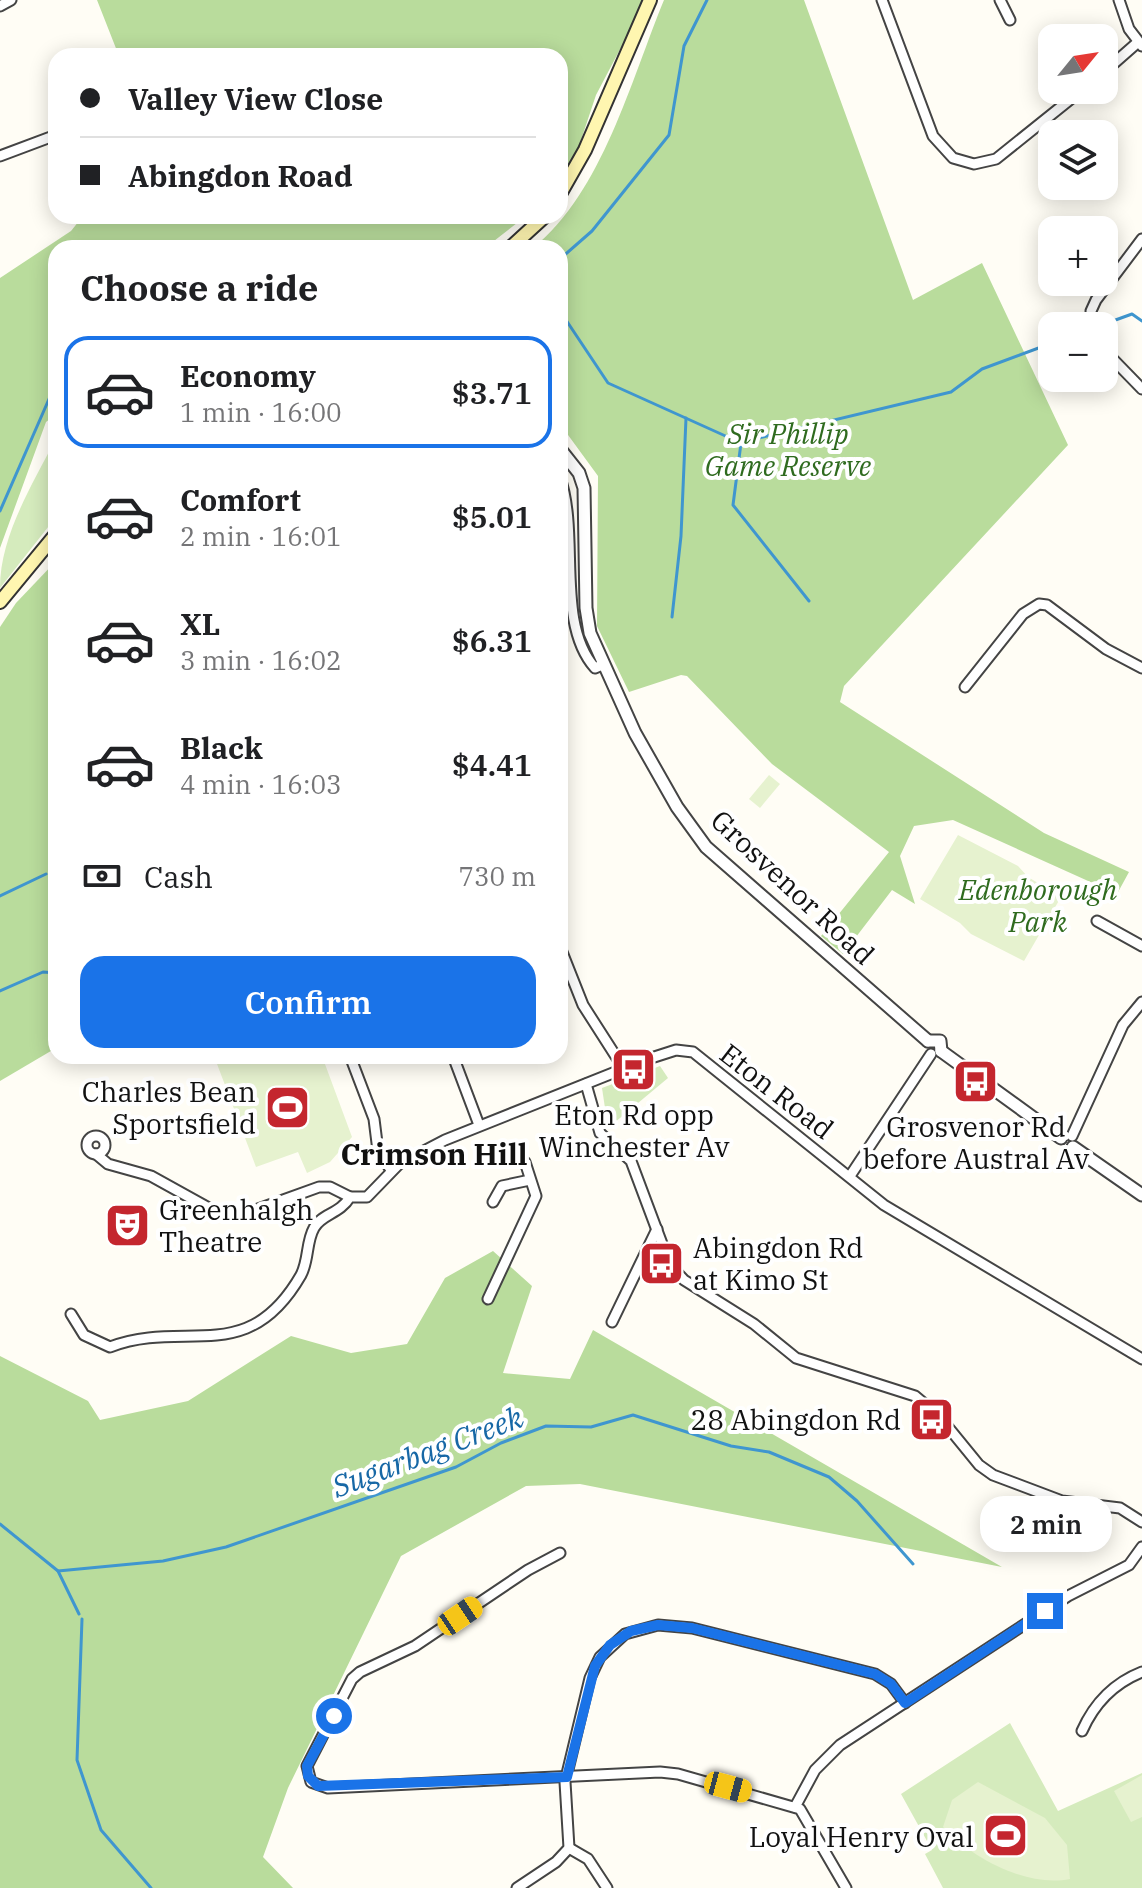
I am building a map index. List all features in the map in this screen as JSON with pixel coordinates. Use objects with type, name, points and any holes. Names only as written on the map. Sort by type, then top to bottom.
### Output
[{"type":"main road","points":[[568,180],[585,150],[650,0]]},
{"type":"main road","points":[[519,240],[536,224]]},
{"type":"main road","points":[[0,602],[48,544]]},
{"type":"street","points":[[0,6],[11,0]]},
{"type":"street","points":[[882,0],[929,129],[942,149],[953,158],[974,164],[996,159],[1065,104]]},
{"type":"street","points":[[1000,0],[1010,20]]},
{"type":"street","points":[[1118,62],[1140,45],[1119,0]]},
{"type":"street","points":[[0,156],[48,138]]},
{"type":"street","points":[[1094,312],[1096,300],[1142,239]]},
{"type":"street","points":[[1118,364],[1142,389]]},
{"type":"street","name":"Grosvenor Road","points":[[568,459],[579,473],[584,488],[587,620],[602,665],[649,757],[706,847],[928,1041],[940,1041],[936,1052]]},
{"type":"street","name":"Grosvenor Road","points":[[568,528],[572,553],[573,621],[588,660],[595,668],[602,665]]},
{"type":"street","points":[[965,687],[1023,614],[1039,604],[1047,605],[1106,649],[1142,668]]},
{"type":"street","points":[[1097,921],[1142,946]]},
{"type":"street","points":[[568,967],[583,1005],[624,1069]]},
{"type":"street","points":[[1069,1141],[1123,1025],[1142,1002]]},
{"type":"street","name":"Eton Road","points":[[71,1314],[84,1335],[110,1347],[136,1338],[211,1338],[241,1330],[268,1314],[287,1295],[306,1264],[315,1226],[340,1211],[350,1197],[367,1197],[391,1170],[420,1152],[479,1125],[667,1053],[693,1052],[884,1205],[1142,1359]]},
{"type":"street","points":[[850,1176],[936,1052],[1069,1141],[1142,1195]]},
{"type":"street","points":[[353,1064],[374,1119],[378,1151],[391,1170]]},
{"type":"street","points":[[456,1064],[479,1125]]},
{"type":"street","points":[[586,1084],[600,1133],[631,1161],[675,1274],[754,1324],[796,1358],[915,1396],[939,1416],[979,1465],[1010,1484],[1062,1501],[1120,1508],[1142,1522]]},
{"type":"street","points":[[96,1154],[108,1164],[151,1176],[225,1217],[247,1213],[319,1187],[330,1187],[350,1197]]},
{"type":"street","points":[[488,1299],[536,1196],[525,1162]]},
{"type":"street","points":[[493,1202],[502,1186],[530,1180]]},
{"type":"street","points":[[612,1322],[657,1229]]},
{"type":"street","points":[[795,1807],[806,1782],[832,1752],[1068,1596],[1129,1565],[1142,1547]]},
{"type":"street","points":[[560,1553],[531,1568],[415,1646],[360,1672],[346,1689],[307,1766],[311,1782],[328,1788],[670,1773],[795,1807],[808,1818],[846,1888]]},
{"type":"street","points":[[517,1888],[556,1862],[569,1848],[567,1777],[595,1666],[619,1637],[641,1628],[674,1626],[701,1630],[875,1674],[891,1684],[905,1703]]},
{"type":"street","points":[[1082,1731],[1092,1710],[1124,1679],[1142,1672]]},
{"type":"street","points":[[569,1848],[588,1859],[607,1888]]},
{"type":"green space","points":[[97,0],[646,0],[596,95],[568,179],[568,48],[116,48]]},
{"type":"green space","name":"Sir Phillip Game Reserve","points":[[664,0],[804,0],[913,300],[982,263],[1038,382],[1038,392],[1043,392],[1068,445],[844,686],[840,702],[1044,833],[1129,872],[1117,894],[953,820],[914,826],[900,856],[915,904],[892,890],[843,954],[821,936],[889,852],[772,764],[687,676],[681,675],[629,692],[597,626],[598,476],[568,435],[568,240],[541,240],[558,224],[568,224],[568,210],[596,166]]},
{"type":"green space","points":[[77,224],[516,224],[495,240],[57,240]]},
{"type":"green space","points":[[48,246],[48,420],[0,548],[0,278]]},
{"type":"green space","points":[[48,453],[48,527],[0,588],[6,549],[28,492]]},
{"type":"green space","points":[[48,569],[48,1053],[0,1081],[0,627],[16,603]]},
{"type":"green space","points":[[769,775],[780,784],[760,808],[749,799]]},
{"type":"green space","name":"Edenborough Park","points":[[958,835],[1018,866],[1028,877],[1061,897],[1024,961],[971,934],[960,923],[920,899]]},
{"type":"green space","name":"Charles Bean Sportsfield","points":[[217,1064],[325,1064],[352,1137],[330,1162],[307,1173],[298,1152],[256,1167]]},
{"type":"green space","points":[[660,1066],[668,1078],[608,1128],[602,1088]]},
{"type":"green space","points":[[493,1251],[532,1286],[503,1373],[570,1379],[593,1330],[1002,1567],[580,1484],[526,1486],[401,1556],[288,1788],[263,1857],[293,1888],[0,1888],[0,1356],[88,1401],[100,1420],[188,1401],[291,1336],[351,1353],[407,1344],[445,1278]]},
{"type":"green space","points":[[1010,1723],[1058,1811],[1142,1773],[1142,1888],[943,1888],[925,1854],[932,1850],[901,1794]]},
{"type":"green space","points":[[1142,1775],[1142,1817],[1131,1822],[1114,1791]]},
{"type":"green space","name":"Loyal Henry Oval","points":[[978,1782],[1045,1818],[1067,1845],[1070,1879],[1036,1879],[1001,1868],[969,1849],[943,1827],[952,1800]]},
{"type":"waterway","points":[[568,252],[592,231],[669,135],[684,46],[707,0]]},
{"type":"waterway","points":[[1118,319],[1132,314],[1142,321]]},
{"type":"waterway","points":[[568,323],[608,383],[741,443],[733,505],[809,601]]},
{"type":"waterway","points":[[742,442],[951,392],[982,369],[1038,348]]},
{"type":"waterway","points":[[0,511],[48,401]]},
{"type":"waterway","points":[[672,617],[681,536],[686,418]]},
{"type":"waterway","points":[[0,896],[46,874]]},
{"type":"waterway","points":[[0,991],[48,972]]},
{"type":"waterway","name":"Sugarbag Creek","points":[[58,1571],[163,1561],[226,1547],[456,1467],[501,1443],[546,1426],[591,1427],[633,1415],[731,1446],[769,1452],[829,1477],[857,1501],[913,1564]]},
{"type":"waterway","points":[[0,1524],[58,1571],[79,1614]]},
{"type":"waterway","points":[[82,1619],[77,1760],[101,1830],[151,1888]]},
{"type":"place","name":"Eton Rd opp Winchester Av","points":[[634,1070]]},
{"type":"place","name":"Grosvenor Rd before Austral Av","points":[[976,1082]]},
{"type":"place","name":"Charles Bean Sportsfield","points":[[287,1107]]},
{"type":"place","name":"Greenhalgh Theatre","points":[[128,1225]]},
{"type":"place","name":"Abingdon Rd at Kimo St","points":[[662,1263]]},
{"type":"place","name":"28 Abingdon Rd","points":[[932,1419]]},
{"type":"place","name":"Loyal Henry Oval","points":[[1005,1836]]},
{"type":"district","name":"Crimson Hill","points":[[434,1153]]},
{"type":"route","points":[[334,1716],[307,1766],[311,1782],[318,1786],[567,1777],[595,1666],[610,1645],[631,1631],[658,1625],[692,1628],[875,1674],[891,1684],[905,1703],[1045,1611]]}]
